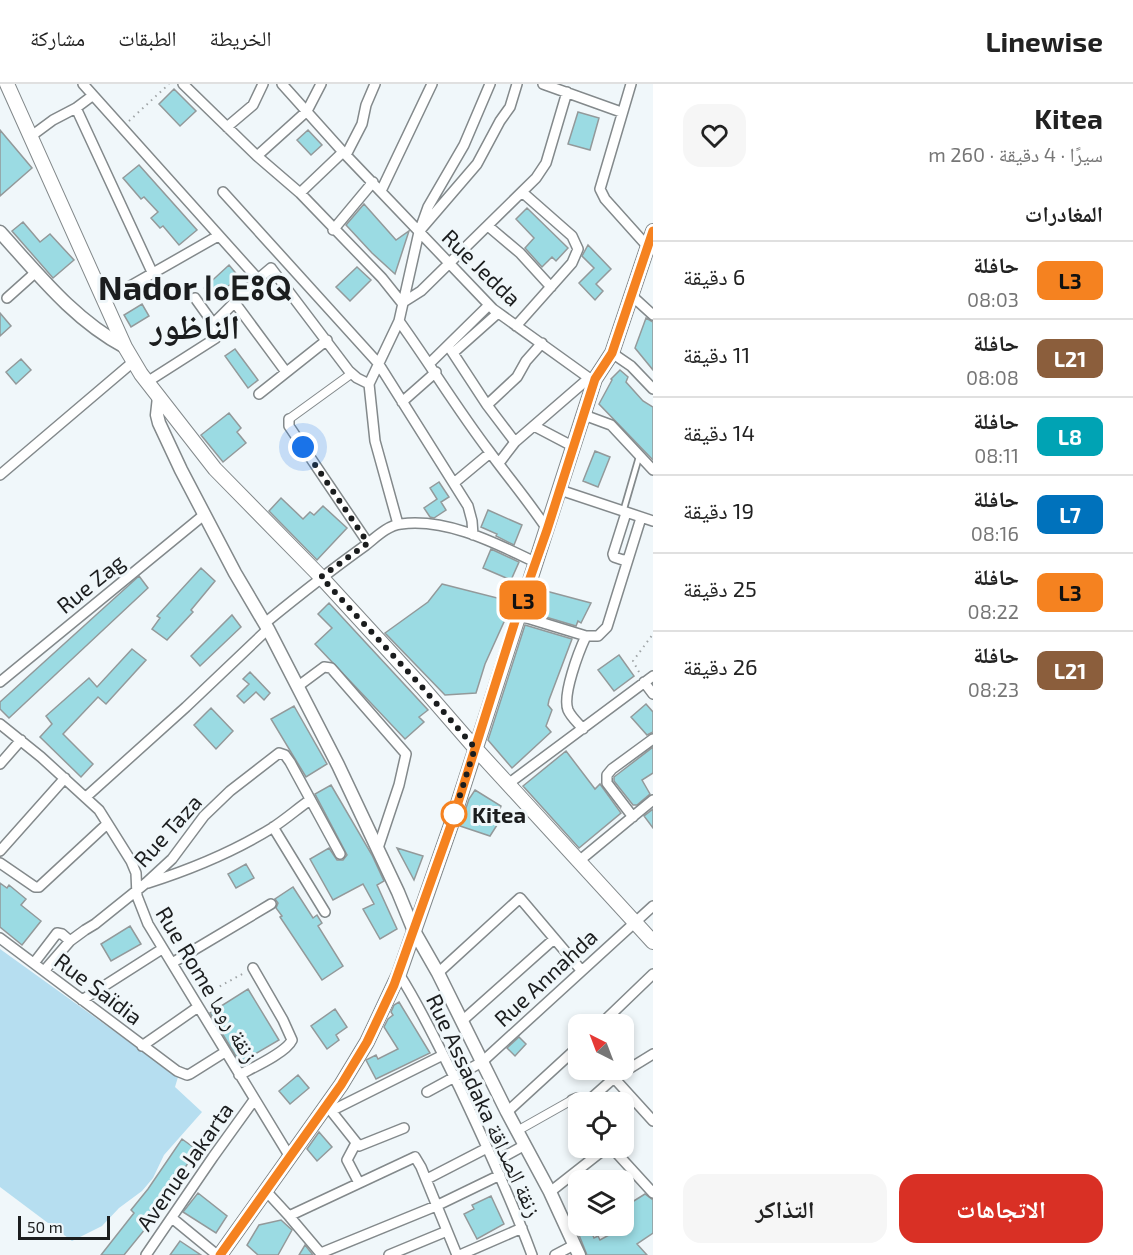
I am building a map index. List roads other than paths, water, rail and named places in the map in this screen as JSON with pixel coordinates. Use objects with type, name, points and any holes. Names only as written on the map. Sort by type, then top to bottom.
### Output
[{"type":"main road","points":[[7,84],[125,347],[159,398],[215,469],[321,577],[653,942]]},
{"type":"main road","points":[[223,1254],[290,1157],[329,1108],[367,1042],[399,974],[451,825],[517,615],[574,447],[592,378],[612,353],[653,231]]},
{"type":"street","points":[[83,84],[258,279]]},
{"type":"street","points":[[183,84],[257,156],[300,193],[402,303]]},
{"type":"street","points":[[227,127],[253,105],[263,84]]},
{"type":"street","name":"Rue Jedda","points":[[282,84],[345,154],[489,305],[592,378]]},
{"type":"street","points":[[257,156],[307,111],[321,84]]},
{"type":"street","points":[[300,193],[345,154],[362,124],[366,105],[375,84]]},
{"type":"street","points":[[381,191],[432,84]]},
{"type":"street","points":[[398,524],[375,441],[369,384],[399,321],[419,232],[428,207],[438,186],[464,145],[490,84]]},
{"type":"street","points":[[419,232],[477,164],[510,107],[517,84]]},
{"type":"street","points":[[543,84],[621,112]]},
{"type":"street","points":[[631,84],[601,184],[601,193],[648,247]]},
{"type":"street","points":[[402,303],[421,291],[536,178],[546,163],[567,92]]},
{"type":"street","points":[[30,137],[92,96]]},
{"type":"street","points":[[76,108],[152,272]]},
{"type":"street","points":[[333,230],[373,182]]},
{"type":"street","points":[[223,192],[378,363],[468,506],[473,535]]},
{"type":"street","points":[[516,326],[572,263],[578,246],[572,236],[522,192]]},
{"type":"street","points":[[488,226],[520,253],[550,287]]},
{"type":"street","points":[[1,236],[89,324],[125,347]]},
{"type":"street","points":[[104,302],[152,272],[218,236]]},
{"type":"street","points":[[213,324],[258,279],[284,258]]},
{"type":"street","points":[[271,268],[351,374],[369,384]]},
{"type":"street","points":[[7,298],[36,272]]},
{"type":"street","points":[[632,295],[653,315]]},
{"type":"street","points":[[147,382],[211,342],[217,335],[213,324],[195,298]]},
{"type":"street","points":[[235,303],[286,372]]},
{"type":"street","points":[[451,350],[489,305]]},
{"type":"street","points":[[430,363],[451,350],[498,313]]},
{"type":"street","points":[[399,321],[490,453],[528,501],[547,530]]},
{"type":"street","points":[[260,394],[327,340]]},
{"type":"street","points":[[487,405],[517,377],[526,361],[542,343]]},
{"type":"street","points":[[451,350],[487,405],[515,442]]},
{"type":"street","points":[[612,353],[631,366],[653,389]]},
{"type":"street","points":[[0,475],[133,362]]},
{"type":"street","points":[[402,402],[436,372]]},
{"type":"street","points":[[351,374],[289,419],[289,426],[368,543]]},
{"type":"street","points":[[499,463],[515,442],[592,378]]},
{"type":"street","points":[[159,398],[157,415],[159,423],[266,626],[378,848],[414,931],[438,973],[507,1112],[550,1192],[576,1250],[555,1255]]},
{"type":"street","points":[[584,415],[611,425],[653,470]]},
{"type":"street","points":[[534,426],[574,447]]},
{"type":"street","points":[[454,483],[490,453]]},
{"type":"street","points":[[560,490],[653,521]]},
{"type":"street","points":[[624,513],[613,554],[614,557],[627,559]]},
{"type":"street","name":"Rue Zag","points":[[0,682],[205,514]]},
{"type":"street","points":[[517,615],[586,636],[598,636],[607,627],[640,518]]},
{"type":"street","points":[[86,797],[186,707],[266,626],[321,577],[398,524],[420,523],[473,535],[535,562]]},
{"type":"street","points":[[583,729],[569,712],[567,699],[574,668],[586,636]]},
{"type":"street","points":[[297,687],[324,667],[331,668],[406,754],[399,785],[378,848]]},
{"type":"street","points":[[508,784],[653,676]]},
{"type":"street","points":[[644,682],[653,694]]},
{"type":"street","name":"Rue Rome زنقة روما","points":[[0,724],[65,778],[99,810],[136,873],[142,914],[290,1157]]},
{"type":"street","points":[[633,817],[607,783],[607,775],[653,739]]},
{"type":"street","points":[[0,764],[21,740]]},
{"type":"street","name":"Rue Taza","points":[[44,971],[70,941],[146,883],[172,859],[204,816],[244,779],[279,753],[285,755],[290,762],[310,800]]},
{"type":"street","points":[[0,851],[65,778]]},
{"type":"street","points":[[146,883],[189,870],[241,845],[273,827],[310,800],[340,854]]},
{"type":"street","points":[[579,861],[653,800]]},
{"type":"street","points":[[0,863],[35,887],[39,887],[107,824]]},
{"type":"street","points":[[273,827],[325,912]]},
{"type":"street","points":[[438,973],[520,898],[581,970]]},
{"type":"street","points":[[172,963],[272,904]]},
{"type":"street","name":"Rue Annahda","points":[[427,1092],[482,1062],[653,906]]},
{"type":"street","name":"Rue Taza","points":[[34,963],[57,933],[70,941]]},
{"type":"street","name":"Rue Saïdia","points":[[0,938],[174,1070],[190,1074],[225,1052]]},
{"type":"street","points":[[462,1021],[554,939]]},
{"type":"street","points":[[82,1000],[162,949]]},
{"type":"street","points":[[239,1075],[290,1044],[291,1038],[253,968]]},
{"type":"street","name":"Rue Assadaka زنقة الصداقة","points":[[399,974],[421,1010],[454,1077],[500,1175],[532,1255]]},
{"type":"street","points":[[611,1014],[653,974]]},
{"type":"street","points":[[142,1046],[196,1004]]},
{"type":"street","points":[[634,1065],[653,1054]]},
{"type":"street","points":[[404,1128],[361,1147],[329,1108],[443,1055]]},
{"type":"street","points":[[507,1112],[568,1056]]},
{"type":"street","points":[[598,1092],[611,1080]]},
{"type":"street","points":[[617,1080],[653,1121]]},
{"type":"street","name":"Avenue Jakarta","points":[[146,1255],[254,1100]]},
{"type":"street","points":[[644,1112],[653,1106]]},
{"type":"street","points":[[517,1131],[568,1107]]},
{"type":"street","points":[[356,1143],[347,1160],[359,1183]]},
{"type":"street","points":[[494,1162],[525,1145]]},
{"type":"street","points":[[426,1179],[487,1148]]},
{"type":"street","points":[[289,1216],[415,1157],[459,1255],[522,1228]]},
{"type":"street","points":[[550,1192],[593,1158]]},
{"type":"street","points":[[621,1158],[653,1193]]},
{"type":"street","points":[[266,1191],[321,1254],[436,1206],[500,1175]]},
{"type":"street","points":[[172,1218],[223,1254]]},
{"type":"street","points":[[389,1255],[407,1252],[447,1231]]},
{"type":"lane","points":[[624,513],[640,454]]},
{"type":"place","name":"Kitea","points":[[454,814]]},
{"type":"district","name":"Nador ⵏⴰⴹⵓⵕ الناظور","points":[[195,306]]}]
